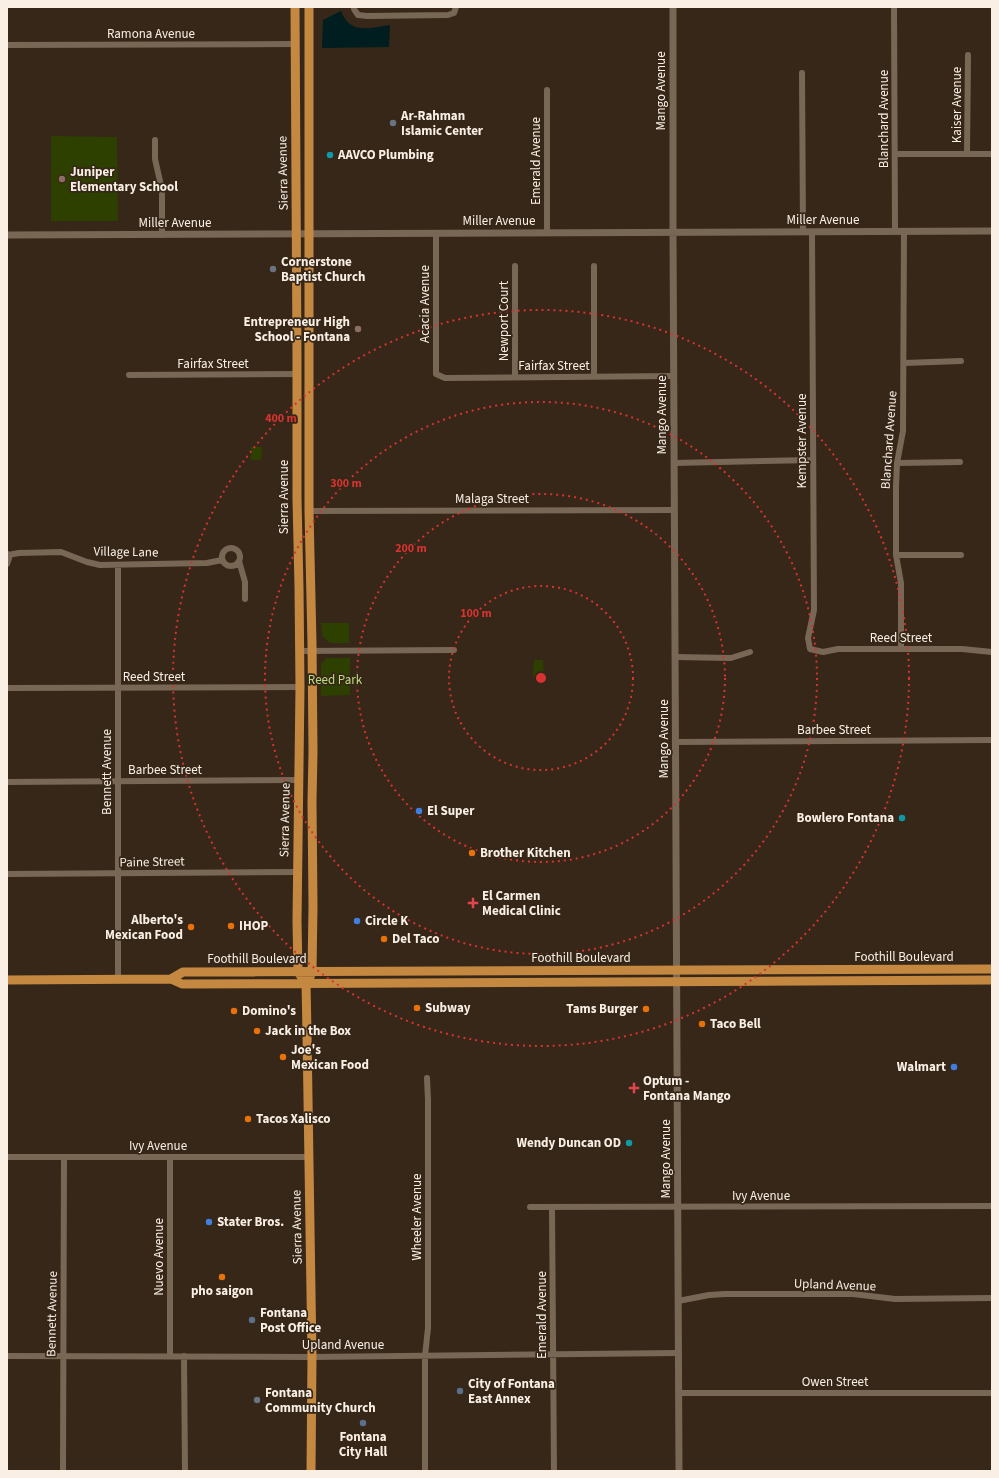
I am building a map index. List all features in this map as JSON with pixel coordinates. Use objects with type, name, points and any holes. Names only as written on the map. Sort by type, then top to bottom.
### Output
[{"type":"main road","name":"Sierra Avenue","points":[[295,7],[297,507],[300,651],[297,872],[298,972]]},
{"type":"main road","name":"Sierra Avenue","points":[[310,7],[309,511],[312,651],[313,906],[312,972],[306,983],[312,1357],[311,1471]]},
{"type":"main road","name":"Foothill Boulevard","points":[[171,979],[183,972],[992,969]]},
{"type":"main road","points":[[842,970],[842,980]]},
{"type":"main road","points":[[298,972],[306,983]]},
{"type":"main road","name":"Foothill Boulevard","points":[[7,980],[171,979],[182,984],[992,980]]},
{"type":"street","points":[[354,7],[358,16],[448,15],[455,10]]},
{"type":"street","name":"Mango Avenue","points":[[673,7],[679,1471]]},
{"type":"street","name":"Blanchard Avenue","points":[[894,7],[895,231]]},
{"type":"street","name":"Ramona Avenue","points":[[7,45],[296,44]]},
{"type":"street","name":"Kaiser Avenue","points":[[967,154],[968,56]]},
{"type":"street","points":[[802,73],[803,232]]},
{"type":"street","name":"Emerald Avenue","points":[[547,90],[547,233]]},
{"type":"street","points":[[155,140],[154,160],[162,190],[162,235]]},
{"type":"street","points":[[895,154],[992,154]]},
{"type":"street","name":"Blanchard Avenue","points":[[901,649],[901,590],[896,555],[896,487],[897,463],[903,431],[904,231]]},
{"type":"street","name":"Miller Avenue","points":[[7,235],[992,231]]},
{"type":"street","name":"Kempster Avenue","points":[[810,649],[808,638],[814,610],[812,232]]},
{"type":"street","name":"Acacia Avenue","points":[[436,233],[436,374]]},
{"type":"street","name":"Newport Court","points":[[515,266],[515,377]]},
{"type":"street","points":[[594,266],[594,376]]},
{"type":"street","points":[[904,363],[961,361]]},
{"type":"street","name":"Fairfax Street","points":[[129,375],[297,374]]},
{"type":"street","name":"Fairfax Street","points":[[436,374],[445,378],[674,376]]},
{"type":"street","points":[[674,463],[813,460]]},
{"type":"street","points":[[897,463],[960,462]]},
{"type":"street","name":"Malaga Street","points":[[309,511],[674,510]]},
{"type":"street","points":[[239,561],[236,565],[230,566],[225,564],[222,560],[224,551],[232,548],[239,553],[239,561],[245,582],[245,599]]},
{"type":"street","name":"Village Lane","points":[[7,554],[61,552],[87,562],[100,565],[207,563],[222,560]]},
{"type":"street","points":[[7,554],[7,564]]},
{"type":"street","points":[[896,555],[961,555]]},
{"type":"street","name":"Bennett Avenue","points":[[118,565],[118,979]]},
{"type":"street","name":"Reed Street","points":[[810,649],[823,652],[838,649],[962,649],[992,652]]},
{"type":"street","points":[[300,651],[454,650]]},
{"type":"street","points":[[675,657],[731,658],[750,652]]},
{"type":"street","name":"Reed Street","points":[[7,688],[300,687]]},
{"type":"street","name":"Barbee Street","points":[[676,742],[992,740]]},
{"type":"street","name":"Barbee Street","points":[[7,782],[299,780]]},
{"type":"street","name":"Paine Street","points":[[7,874],[297,872]]},
{"type":"street","name":"Wheeler Avenue","points":[[425,1471],[425,1356],[428,1328],[427,1078]]},
{"type":"street","name":"Nuevo Avenue","points":[[170,1157],[170,1356]]},
{"type":"street","name":"Ivy Avenue","points":[[7,1158],[309,1157]]},
{"type":"street","name":"Bennett Avenue","points":[[63,1471],[64,1158]]},
{"type":"street","name":"Ivy Avenue","points":[[530,1207],[992,1206]]},
{"type":"street","name":"Emerald Avenue","points":[[552,1208],[554,1471]]},
{"type":"street","name":"Upland Avenue","points":[[678,1301],[709,1295],[725,1294],[853,1294],[895,1299],[992,1298]]},
{"type":"street","name":"Upland Avenue","points":[[7,1356],[312,1357],[678,1353]]},
{"type":"street","points":[[184,1356],[185,1471]]},
{"type":"street","name":"Owen Street","points":[[679,1393],[992,1393]]},
{"type":"green space","points":[[51,136],[117,137],[118,221],[51,221]]},
{"type":"green space","points":[[251,447],[262,447],[261,460],[251,460]]},
{"type":"green space","name":"Reed Park","points":[[321,623],[349,623],[349,643],[330,643],[322,636]]},
{"type":"green space","name":"Reed Park","points":[[326,658],[350,658],[350,695],[321,696],[321,664]]},
{"type":"green space","points":[[534,660],[543,660],[544,677],[533,677]]},
{"type":"water","points":[[341,11],[345,19],[355,27],[368,28],[390,25],[389,47],[322,48],[323,20]]},
{"type":"place","name":"Ar-Rahman Islamic Center","points":[[393,123]]},
{"type":"place","name":"AAVCO Plumbing","points":[[330,155]]},
{"type":"place","name":"Juniper Elementary School","points":[[62,179]]},
{"type":"place","name":"Cornerstone Baptist Church","points":[[273,269]]},
{"type":"place","name":"Entrepreneur High School - Fontana","points":[[358,329]]},
{"type":"place","name":"El Super","points":[[419,811]]},
{"type":"place","name":"Bowlero Fontana","points":[[902,818]]},
{"type":"place","name":"Brother Kitchen","points":[[472,853]]},
{"type":"place","name":"El Carmen Medical Clinic","points":[[473,903]]},
{"type":"place","name":"Circle K","points":[[357,921]]},
{"type":"place","name":"IHOP","points":[[231,926]]},
{"type":"place","name":"Alberto's Mexican Food","points":[[191,927]]},
{"type":"place","name":"Del Taco","points":[[384,939]]},
{"type":"place","name":"Subway","points":[[417,1008]]},
{"type":"place","name":"Tams Burger","points":[[646,1009]]},
{"type":"place","name":"Domino's","points":[[234,1011]]},
{"type":"place","name":"Taco Bell","points":[[702,1024]]},
{"type":"place","name":"Jack in the Box","points":[[257,1031]]},
{"type":"place","name":"Joe's Mexican Food","points":[[283,1057]]},
{"type":"place","name":"Walmart","points":[[954,1067]]},
{"type":"place","name":"Optum - Fontana Mango","points":[[634,1088]]},
{"type":"place","name":"Tacos Xalisco","points":[[248,1119]]},
{"type":"place","name":"Wendy Duncan OD","points":[[629,1143]]},
{"type":"place","name":"Stater Bros.","points":[[209,1222]]},
{"type":"place","name":"pho saigon","points":[[222,1277]]},
{"type":"place","name":"Fontana Post Office","points":[[252,1320]]},
{"type":"place","name":"City of Fontana East Annex","points":[[460,1391]]},
{"type":"place","name":"Fontana Community Church","points":[[257,1400]]},
{"type":"place","name":"Fontana City Hall","points":[[363,1423]]}]
